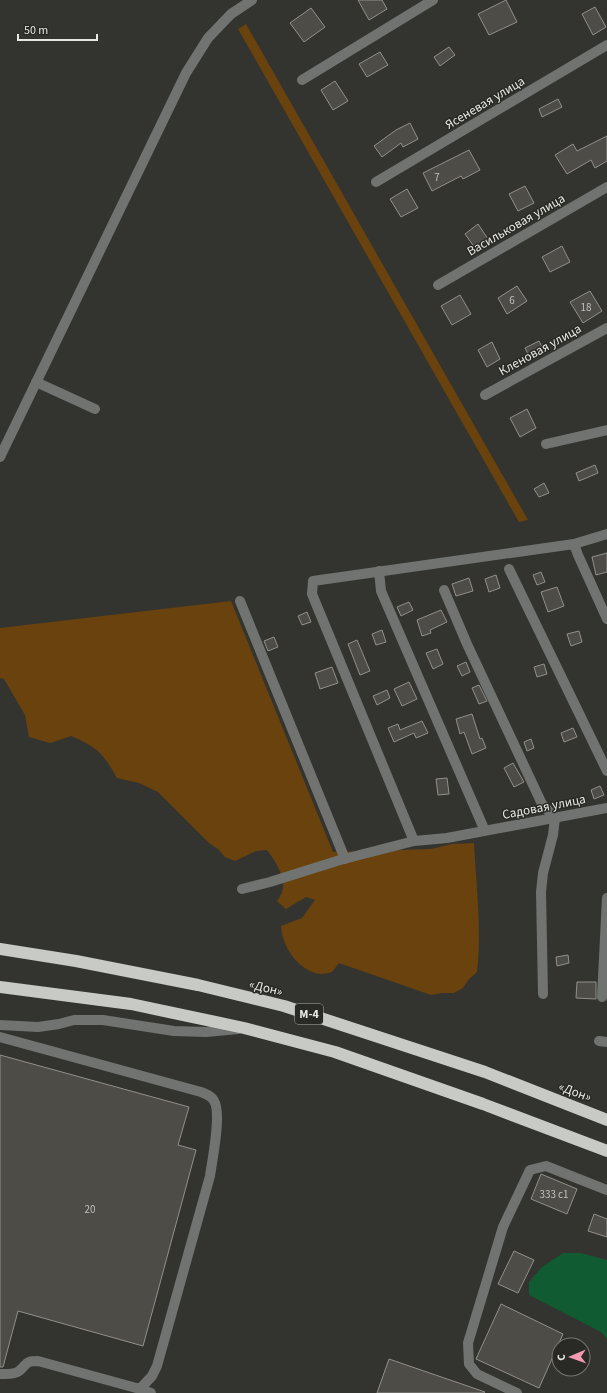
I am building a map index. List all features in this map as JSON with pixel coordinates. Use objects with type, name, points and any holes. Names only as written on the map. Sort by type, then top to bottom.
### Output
[{"type":"highway","name":"«Дон»","points":[[0,948],[198,985],[284,1006],[485,1072],[607,1120]]},
{"type":"highway","name":"М-4","points":[[0,987],[131,1004],[244,1028],[342,1055],[483,1104],[607,1151]]},
{"type":"street","points":[[0,457],[186,73],[208,38],[231,14],[252,0]]},
{"type":"street","points":[[302,80],[433,0]]},
{"type":"street","name":"Ясеневая улица","points":[[376,182],[607,45]]},
{"type":"street","name":"Васильковая улица","points":[[438,285],[607,187]]},
{"type":"street","name":"Кленовая улица","points":[[485,395],[607,328]]},
{"type":"street","points":[[36,382],[95,409]]},
{"type":"street","points":[[546,444],[607,430]]},
{"type":"street","points":[[414,841],[312,594],[313,581],[574,544],[607,534]]},
{"type":"street","points":[[574,544],[607,619]]},
{"type":"street","points":[[509,569],[607,771]]},
{"type":"street","points":[[379,571],[381,591],[485,832]]},
{"type":"street","points":[[444,590],[466,644],[542,804],[555,818],[553,835],[543,873],[541,892],[543,994]]},
{"type":"street","points":[[240,601],[344,859]]},
{"type":"street","name":"Садовая улица","points":[[242,889],[344,859],[414,841],[485,832],[607,808]]},
{"type":"street","points":[[602,997],[607,898]]},
{"type":"street","points":[[0,1025],[38,1026],[59,1024],[74,1020],[103,1020],[174,1032],[206,1032],[244,1028]]},
{"type":"street","points":[[0,1037],[201,1092],[209,1096],[214,1101],[217,1109],[217,1125],[210,1176],[157,1366],[152,1376],[138,1392]]},
{"type":"street","points":[[511,1392],[477,1374],[470,1364],[468,1343],[503,1227],[530,1170],[546,1166],[607,1190]]},
{"type":"street","points":[[0,1374],[11,1374],[18,1372],[26,1363],[38,1360],[138,1392],[151,1393]]},
{"type":"shaded area","points":[[246,24],[528,520],[519,522],[238,29]]},
{"type":"shaded area","points":[[231,601],[333,852],[431,849],[452,844],[474,843],[479,923],[477,972],[469,979],[463,988],[454,993],[431,995],[339,963],[332,972],[324,974],[312,972],[305,968],[298,963],[284,942],[281,926],[302,918],[315,900],[306,897],[286,909],[277,901],[281,895],[283,887],[282,875],[267,850],[256,851],[235,861],[225,857],[158,792],[139,783],[117,778],[108,762],[87,744],[71,736],[50,743],[29,737],[25,715],[4,679],[0,678],[0,628]]},
{"type":"shaded area","points":[[563,1253],[581,1253],[607,1260],[607,1339],[601,1332],[529,1295],[529,1282],[542,1267]]},
{"type":"building","points":[[358,0],[382,0],[387,9],[369,20]]},
{"type":"building","points":[[506,0],[517,22],[489,35],[478,14]]},
{"type":"building","points":[[595,7],[606,27],[593,35],[582,14]]},
{"type":"building","points":[[311,8],[325,27],[304,42],[290,23]]},
{"type":"building","points":[[449,47],[455,55],[440,66],[434,57]]},
{"type":"building","points":[[380,52],[388,65],[367,77],[359,64]]},
{"type":"building","points":[[335,81],[348,101],[333,110],[321,90]]},
{"type":"building","points":[[558,99],[562,107],[542,117],[539,109]]},
{"type":"building","points":[[410,123],[418,139],[403,147],[401,143],[382,157],[374,146],[396,130]]},
{"type":"building","points":[[607,136],[607,161],[595,168],[591,160],[567,174],[555,155],[573,144],[577,151]]},
{"type":"building","points":[[469,150],[480,170],[463,179],[461,176],[432,191],[423,173]]},
{"type":"building","points":[[525,186],[534,203],[518,211],[509,194]]},
{"type":"building","points":[[407,189],[418,208],[401,217],[390,199]]},
{"type":"building","points":[[478,224],[488,239],[475,248],[465,234]]},
{"type":"building","points":[[562,246],[570,262],[550,272],[542,257]]},
{"type":"building","points":[[517,286],[527,301],[507,314],[498,298]]},
{"type":"building","points":[[590,291],[602,311],[583,323],[570,302]]},
{"type":"building","points":[[460,295],[471,314],[452,325],[441,306]]},
{"type":"building","points":[[539,341],[543,349],[529,356],[525,348]]},
{"type":"building","points":[[492,342],[500,359],[487,367],[478,350]]},
{"type":"building","points":[[527,409],[536,428],[520,437],[510,418]]},
{"type":"building","points":[[595,465],[598,473],[579,481],[576,473]]},
{"type":"building","points":[[544,483],[549,493],[539,497],[534,489]]},
{"type":"building","points":[[607,553],[607,572],[596,575],[592,557]]},
{"type":"building","points":[[541,572],[545,582],[537,585],[533,575]]},
{"type":"building","points":[[496,575],[500,588],[489,592],[485,579]]},
{"type":"building","points":[[469,578],[473,591],[456,596],[452,584]]},
{"type":"building","points":[[557,587],[564,606],[548,612],[541,592]]},
{"type":"building","points":[[409,602],[413,610],[401,616],[397,607]]},
{"type":"building","points":[[441,610],[447,622],[430,630],[431,633],[422,636],[417,620]]},
{"type":"building","points":[[307,612],[311,622],[302,625],[298,616]]},
{"type":"building","points":[[382,630],[386,642],[376,645],[372,634]]},
{"type":"building","points":[[579,631],[582,642],[571,646],[567,634]]},
{"type":"building","points":[[274,637],[278,647],[268,651],[264,641]]},
{"type":"building","points":[[357,640],[370,671],[360,675],[348,644]]},
{"type":"building","points":[[437,649],[443,664],[433,669],[426,653]]},
{"type":"building","points":[[466,662],[470,672],[462,676],[457,666]]},
{"type":"building","points":[[544,664],[547,674],[537,677],[534,667]]},
{"type":"building","points":[[332,667],[338,683],[320,689],[315,673]]},
{"type":"building","points":[[409,682],[417,699],[402,706],[394,689]]},
{"type":"building","points":[[479,685],[487,701],[479,704],[472,688]]},
{"type":"building","points":[[387,690],[390,698],[377,705],[373,696]]},
{"type":"building","points":[[472,714],[480,739],[482,738],[486,748],[472,754],[464,732],[460,734],[456,719]]},
{"type":"building","points":[[422,721],[428,733],[416,738],[414,733],[394,742],[388,728],[398,724],[400,730]]},
{"type":"building","points":[[573,728],[577,737],[564,742],[561,733]]},
{"type":"building","points":[[531,739],[534,748],[527,751],[524,742]]},
{"type":"building","points":[[513,763],[524,782],[514,787],[504,768]]},
{"type":"building","points":[[447,778],[449,794],[438,795],[436,779]]},
{"type":"building","points":[[600,786],[604,795],[594,799],[591,790]]},
{"type":"building","points":[[568,955],[569,963],[557,966],[556,957]]},
{"type":"building","points":[[577,982],[596,982],[596,999],[576,998]]},
{"type":"building","points":[[0,1055],[189,1107],[178,1145],[196,1150],[143,1346],[18,1311],[3,1367],[0,1367]]},
{"type":"building","points":[[541,1174],[577,1189],[567,1214],[531,1199]]},
{"type":"building","points":[[594,1214],[607,1219],[607,1237],[588,1231]]},
{"type":"building","points":[[514,1251],[534,1260],[518,1293],[498,1284]]},
{"type":"building","points":[[501,1304],[563,1334],[562,1337],[551,1337],[551,1361],[539,1388],[476,1359]]},
{"type":"building","points":[[389,1359],[485,1392],[377,1393]]}]
